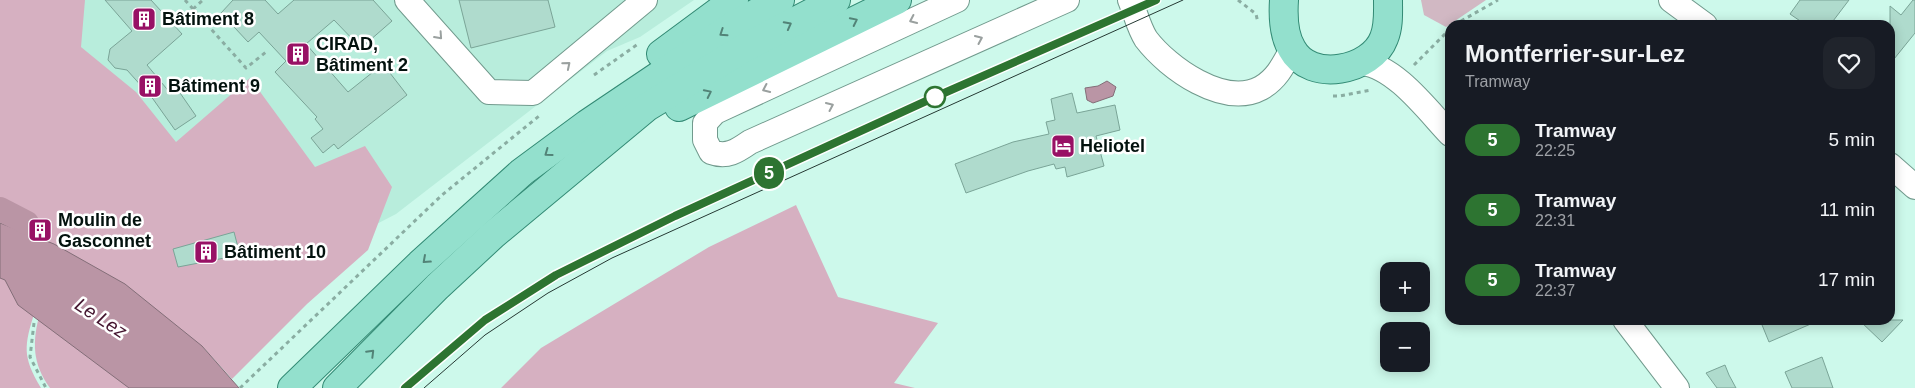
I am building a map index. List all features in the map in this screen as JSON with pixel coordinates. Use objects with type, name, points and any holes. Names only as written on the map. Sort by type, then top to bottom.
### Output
[{"type":"main road","points":[[587,124],[635,74],[734,0]]},
{"type":"main road","points":[[292,388],[522,172],[587,124],[731,27],[780,0]]},
{"type":"main road","points":[[337,388],[437,287],[493,235],[647,107],[746,47],[836,0]]},
{"type":"main road","points":[[493,235],[620,140],[662,115],[897,0]]},
{"type":"main road","points":[[1282,1],[1285,23],[1292,49],[1301,59],[1316,68],[1331,70],[1362,63],[1384,40],[1389,1]]},
{"type":"street","points":[[416,4],[489,92],[533,93],[645,0]]},
{"type":"street","points":[[957,0],[715,112],[705,123],[705,140],[711,152],[720,156],[735,152],[750,142],[1067,0]]},
{"type":"street","points":[[1130,0],[1146,38],[1178,70],[1211,88],[1233,93],[1261,88],[1280,72],[1292,49]]},
{"type":"street","points":[[1671,0],[1698,20]]},
{"type":"street","points":[[1384,40],[1398,80]]},
{"type":"street","points":[[1362,63],[1372,64],[1398,80],[1445,129]]},
{"type":"street","points":[[1895,169],[1915,188]]},
{"type":"street","points":[[1629,325],[1677,388]]},
{"type":"path","points":[[185,0],[246,68],[266,52]]},
{"type":"path","points":[[193,9],[203,0]]},
{"type":"path","points":[[1463,20],[1498,0]]},
{"type":"path","points":[[1398,80],[1445,34]]},
{"type":"path","points":[[590,78],[643,40]]},
{"type":"path","points":[[240,388],[442,195],[546,110]]},
{"type":"path","points":[[34,323],[30,357],[46,388]]},
{"type":"shaded area","points":[[0,0],[694,0],[640,37],[607,51],[396,214],[313,257]]},
{"type":"shaded area","points":[[0,0],[85,0],[81,47],[136,92],[176,142],[250,78],[315,167],[365,146],[392,187],[368,250],[307,304],[232,379],[202,346],[0,223]]},
{"type":"shaded area","points":[[1421,0],[1486,0],[1456,20],[1445,20],[1445,26],[1424,15]]},
{"type":"shaded area","points":[[796,205],[838,297],[938,323],[894,383],[915,388],[501,388],[541,348],[709,247]]},
{"type":"shaded area","points":[[0,273],[35,311],[27,342],[27,351],[30,367],[41,388],[0,388]]},
{"type":"shaded area","points":[[40,313],[148,388],[50,388],[40,370],[35,352],[37,323]]},
{"type":"water","points":[[1107,81],[1116,87],[1113,96],[1093,103],[1087,100],[1085,88],[1098,86]]},
{"type":"water","name":"Le Lez","points":[[0,223],[54,244],[125,284],[202,346],[239,388],[129,388],[18,305],[5,280],[0,278]]},
{"type":"building","points":[[105,0],[151,0],[182,34],[147,65],[171,94],[178,90],[196,116],[175,130],[153,99],[127,70],[115,68],[108,60],[110,49],[132,31]]},
{"type":"building","name":"CIRAD, Bâtiment 2","points":[[233,0],[265,0],[278,14],[294,0],[373,0],[392,21],[361,48],[334,20],[306,44],[348,92],[383,64],[407,95],[338,149],[334,144],[323,153],[311,138],[323,129],[315,119],[317,117],[275,72],[286,61],[259,32],[248,42],[221,13]]},
{"type":"building","points":[[459,0],[548,0],[555,27],[471,48]]},
{"type":"building","points":[[1800,0],[1849,0],[1834,20],[1799,20],[1790,14]]},
{"type":"building","points":[[1915,0],[1915,33],[1895,58],[1895,20],[1890,20],[1890,6],[1901,15]]},
{"type":"building","points":[[1072,93],[1077,113],[1115,105],[1120,130],[1096,136],[1104,166],[1067,177],[1065,167],[1056,169],[1054,164],[966,193],[955,164],[1013,142],[1049,134],[1046,122],[1055,120],[1051,99]]},
{"type":"building","name":"Bâtiment 10","points":[[234,232],[240,255],[178,267],[173,249]]},
{"type":"building","points":[[1895,320],[1903,320],[1882,342],[1864,325],[1895,325]]},
{"type":"building","points":[[1762,325],[1808,325],[1769,342]]},
{"type":"building","points":[[1822,357],[1833,388],[1792,388],[1785,372]]},
{"type":"building","points":[[1725,365],[1736,388],[1717,388],[1706,373]]},
{"type":"waterway","points":[[0,209],[27,223]]},
{"type":"tram line","points":[[405,388],[485,320],[556,275],[675,216],[935,97],[1156,0]]},
{"type":"tram line","name":"5","points":[[405,388],[485,320],[556,275],[675,216],[935,97],[1156,0]]},
{"type":"tram line","points":[[424,388],[485,335],[548,293],[612,258],[1183,0]]},
{"type":"place","name":"Bâtiment 8","points":[[144,19]]},
{"type":"place","name":"CIRAD, Bâtiment 2","points":[[298,54]]},
{"type":"place","name":"Bâtiment 9","points":[[150,86]]},
{"type":"place","name":"Heliotel","points":[[1063,146]]},
{"type":"place","name":"Moulin de Gasconnet","points":[[40,230]]},
{"type":"place","name":"Bâtiment 10","points":[[206,252]]}]
